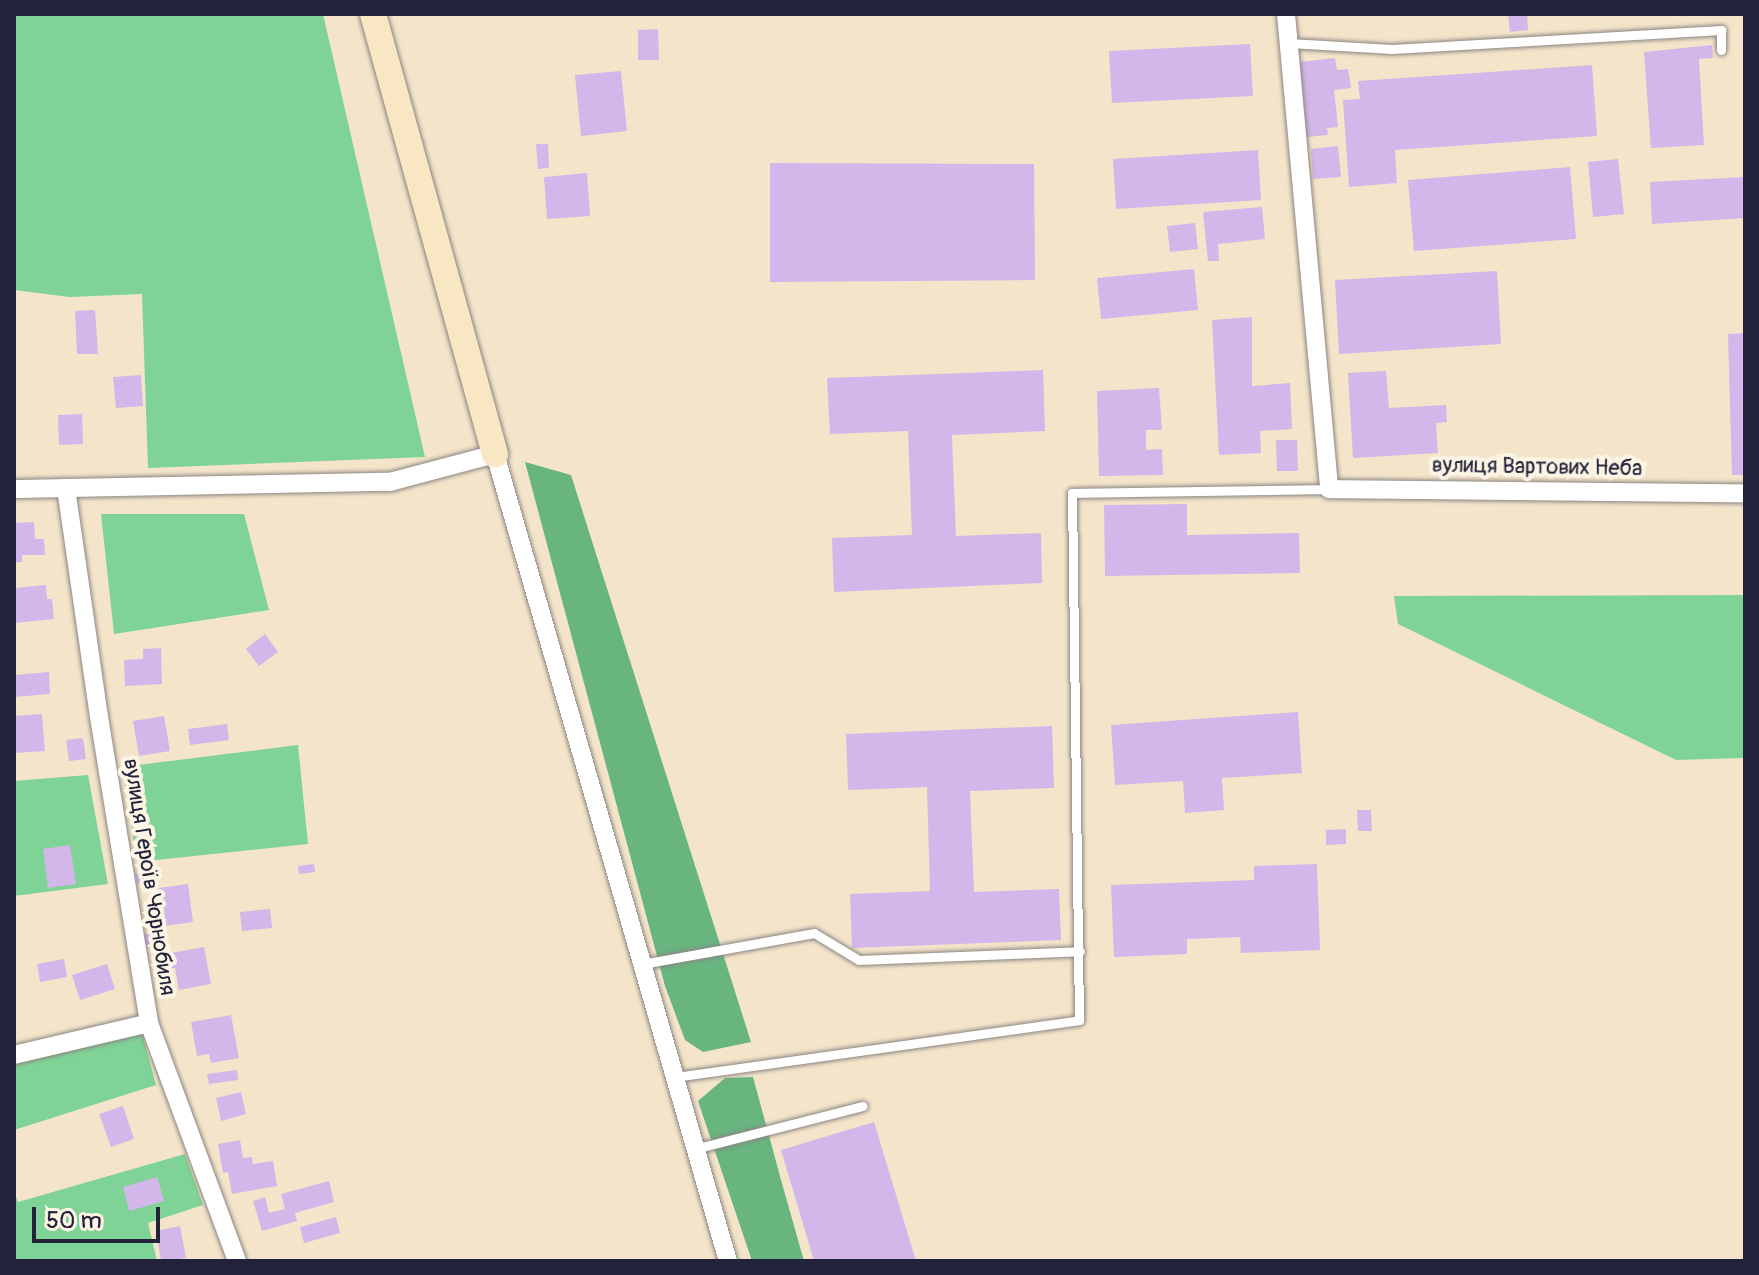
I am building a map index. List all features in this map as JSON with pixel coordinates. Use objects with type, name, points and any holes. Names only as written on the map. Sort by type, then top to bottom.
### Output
[{"type":"street","points":[[373,14],[495,454],[728,1261]]},
{"type":"street","points":[[1286,14],[1329,489]]},
{"type":"street","points":[[14,489],[263,487],[390,482],[495,454]]},
{"type":"street","name":"вулиця Героїв Чорнобиля","points":[[66,488],[99,717],[149,1023],[237,1261]]},
{"type":"street","name":"вулиця Вартових Неба","points":[[1329,489],[1745,493]]},
{"type":"street","points":[[14,1055],[149,1023]]},
{"type":"lane","points":[[1289,43],[1392,49],[1721,30],[1721,50]]},
{"type":"lane","points":[[673,1077],[1079,1020],[1072,493],[1329,489]]},
{"type":"lane","points":[[641,964],[814,933],[859,960],[1080,951]]},
{"type":"lane","points":[[694,1149],[863,1106]]},
{"type":"green space","points":[[14,14],[323,14],[425,457],[148,468],[142,294],[70,297],[14,290]]},
{"type":"green space","points":[[525,462],[571,475],[751,1042],[703,1052],[685,1040],[665,986]]},
{"type":"green space","points":[[101,514],[244,514],[269,610],[114,634]]},
{"type":"green space","points":[[1745,595],[1745,758],[1676,760],[1398,624],[1394,596]]},
{"type":"green space","points":[[298,745],[308,844],[137,862],[122,767]]},
{"type":"green space","points":[[88,775],[108,884],[14,896],[14,781]]},
{"type":"green space","points":[[142,1033],[156,1085],[14,1130],[14,1064]]},
{"type":"green space","points":[[753,1077],[804,1261],[752,1261],[698,1101],[725,1078]]},
{"type":"green space","points":[[185,1154],[203,1205],[148,1223],[157,1261],[14,1261],[14,1191],[18,1202]]},
{"type":"building","points":[[1508,14],[1527,14],[1528,30],[1510,32]]},
{"type":"building","points":[[658,29],[659,60],[638,60],[638,30]]},
{"type":"building","points":[[1250,44],[1253,96],[1112,103],[1109,51]]},
{"type":"building","points":[[1712,45],[1713,58],[1699,59],[1704,145],[1651,148],[1644,52]]},
{"type":"building","points":[[1335,58],[1337,70],[1348,69],[1351,88],[1334,90],[1338,127],[1327,128],[1328,135],[1307,137],[1300,62]]},
{"type":"building","points":[[1592,65],[1597,136],[1395,150],[1397,183],[1349,187],[1343,100],[1360,99],[1358,81]]},
{"type":"building","points":[[621,71],[627,131],[581,136],[575,75]]},
{"type":"building","points":[[536,144],[548,144],[549,168],[538,169]]},
{"type":"building","points":[[1338,146],[1341,177],[1313,179],[1311,149]]},
{"type":"building","points":[[1258,150],[1261,200],[1116,209],[1113,159]]},
{"type":"building","points":[[1618,159],[1624,214],[1593,217],[1588,162]]},
{"type":"building","points":[[770,163],[1034,164],[1035,280],[770,282]]},
{"type":"building","points":[[1570,167],[1576,239],[1414,251],[1408,180]]},
{"type":"building","points":[[587,173],[590,216],[547,219],[544,177]]},
{"type":"building","points":[[1745,177],[1745,218],[1652,224],[1650,182]]},
{"type":"building","points":[[1262,207],[1265,239],[1218,244],[1219,261],[1208,261],[1203,212]]},
{"type":"building","points":[[1195,223],[1198,249],[1170,252],[1167,226]]},
{"type":"building","points":[[1194,269],[1198,310],[1101,319],[1097,278]]},
{"type":"building","points":[[1497,271],[1501,344],[1339,354],[1335,280]]},
{"type":"building","points":[[95,310],[98,354],[77,354],[75,311]]},
{"type":"building","points":[[1252,317],[1252,386],[1290,383],[1292,429],[1260,431],[1261,453],[1219,455],[1212,320]]},
{"type":"building","points":[[1745,333],[1745,475],[1732,475],[1728,334]]},
{"type":"building","points":[[1043,370],[1045,431],[952,435],[956,536],[1041,533],[1042,583],[834,592],[832,538],[912,535],[908,431],[830,434],[827,378]]},
{"type":"building","points":[[1386,371],[1389,408],[1446,405],[1447,422],[1436,423],[1438,453],[1353,458],[1348,373]]},
{"type":"building","points":[[141,375],[143,406],[116,408],[113,377]]},
{"type":"building","points":[[1159,388],[1162,430],[1146,430],[1146,450],[1162,449],[1163,475],[1099,476],[1097,391]]},
{"type":"building","points":[[82,414],[83,444],[59,445],[58,415]]},
{"type":"building","points":[[1276,440],[1297,440],[1298,471],[1277,471]]},
{"type":"building","points":[[1187,504],[1187,535],[1299,533],[1300,573],[1105,576],[1104,505]]},
{"type":"building","points":[[34,522],[35,539],[44,539],[45,555],[22,555],[22,562],[14,562],[14,523]]},
{"type":"building","points":[[46,585],[47,599],[52,599],[54,619],[15,623],[15,588]]},
{"type":"building","points":[[265,634],[278,652],[259,666],[246,649]]},
{"type":"building","points":[[161,648],[162,684],[125,686],[124,660],[143,659],[143,649]]},
{"type":"building","points":[[49,672],[50,694],[14,697],[14,675]]},
{"type":"building","points":[[1298,712],[1302,773],[1222,778],[1224,810],[1185,813],[1183,781],[1115,785],[1111,725]]},
{"type":"building","points":[[42,714],[45,751],[14,753],[14,716]]},
{"type":"building","points":[[164,716],[170,751],[139,756],[133,721]]},
{"type":"building","points":[[227,724],[229,740],[190,745],[188,729]]},
{"type":"building","points":[[1052,726],[1054,788],[970,791],[974,892],[1059,889],[1061,940],[852,948],[850,894],[930,891],[927,787],[848,790],[846,734]]},
{"type":"building","points":[[83,738],[86,759],[69,761],[66,740]]},
{"type":"building","points":[[1357,810],[1371,810],[1372,831],[1358,831]]},
{"type":"building","points":[[1346,829],[1346,844],[1326,845],[1326,830]]},
{"type":"building","points":[[70,845],[76,884],[48,888],[43,849]]},
{"type":"building","points":[[314,864],[315,872],[299,874],[298,866]]},
{"type":"building","points":[[1317,864],[1320,950],[1241,953],[1240,937],[1187,939],[1187,954],[1114,957],[1111,885],[1254,880],[1254,866]]},
{"type":"building","points":[[154,872],[155,882],[137,884],[135,874]]},
{"type":"building","points":[[188,884],[193,922],[164,926],[159,888]]},
{"type":"building","points":[[270,909],[272,928],[242,931],[240,912]]},
{"type":"building","points":[[163,932],[165,945],[143,948],[141,935]]},
{"type":"building","points":[[204,947],[211,984],[179,990],[175,968],[168,969],[165,954]]},
{"type":"building","points":[[64,959],[67,977],[40,982],[37,964]]},
{"type":"building","points":[[107,964],[115,989],[80,1000],[72,975]]},
{"type":"building","points":[[231,1015],[239,1058],[211,1063],[209,1054],[197,1056],[191,1022]]},
{"type":"building","points":[[237,1070],[238,1080],[209,1084],[207,1074]]},
{"type":"building","points":[[241,1092],[246,1114],[221,1121],[216,1098]]},
{"type":"building","points":[[123,1106],[134,1139],[111,1147],[99,1114]]},
{"type":"building","points":[[874,1122],[916,1261],[814,1261],[781,1150]]},
{"type":"building","points":[[240,1140],[243,1158],[252,1157],[253,1164],[273,1161],[277,1186],[232,1194],[228,1172],[223,1173],[218,1144]]},
{"type":"building","points":[[157,1177],[164,1201],[129,1211],[123,1187]]},
{"type":"building","points":[[329,1181],[334,1202],[295,1213],[297,1221],[262,1231],[253,1201],[265,1197],[269,1213],[285,1209],[281,1194]]},
{"type":"building","points":[[336,1217],[340,1233],[304,1243],[300,1227]]},
{"type":"building","points":[[180,1226],[186,1258],[161,1261],[156,1231]]}]
